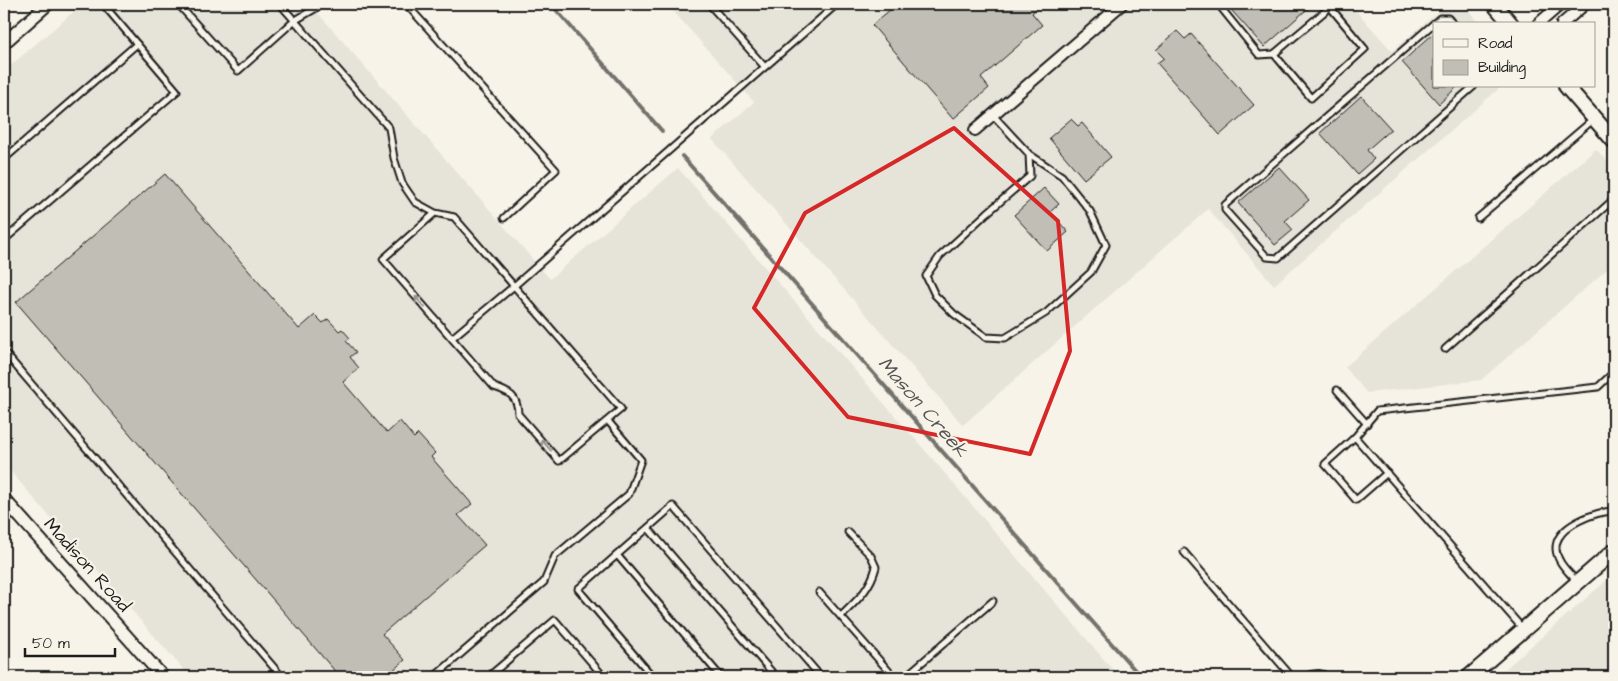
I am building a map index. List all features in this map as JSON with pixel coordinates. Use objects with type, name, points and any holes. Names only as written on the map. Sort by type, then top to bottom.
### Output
[{"type":"main road","points":[[1494,4],[1509,22]]},
{"type":"main road","points":[[1568,88],[1614,141]]},
{"type":"main road","points":[[1469,677],[1614,551]]},
{"type":"street","points":[[4,43],[48,4]]},
{"type":"street","points":[[975,130],[1122,4]]},
{"type":"street","points":[[1540,22],[1561,4]]},
{"type":"street","points":[[1564,22],[1585,4]]},
{"type":"street","name":"Madison Road","points":[[4,499],[163,677]]},
{"type":"street","points":[[1310,677],[1323,677]]},
{"type":"lane","points":[[4,240],[177,91],[103,4]]},
{"type":"lane","points":[[178,4],[238,71],[294,20],[323,4]]},
{"type":"lane","points":[[280,4],[389,128],[394,158],[402,183],[415,202],[435,213],[454,217],[621,409],[559,462],[518,414],[518,404],[509,392],[494,387],[384,260],[435,213]]},
{"type":"lane","points":[[406,4],[556,170],[504,218]]},
{"type":"lane","points":[[709,4],[764,66]]},
{"type":"lane","points":[[452,338],[837,4]]},
{"type":"lane","points":[[1218,4],[1259,55],[1274,54],[1330,6],[1365,49],[1311,98],[1274,54]]},
{"type":"lane","points":[[1435,22],[1440,18],[1448,18],[1451,22]]},
{"type":"lane","points":[[1433,24],[1225,204],[1225,210],[1268,257],[1278,258],[1472,88]]},
{"type":"lane","points":[[4,159],[137,44]]},
{"type":"lane","points":[[993,114],[1029,154],[1062,176],[1090,211],[1106,245],[1091,272],[1046,313],[1005,338],[986,337],[954,314],[935,295],[926,276],[940,256],[986,213],[1030,176],[1029,154]]},
{"type":"lane","points":[[1478,218],[1594,118]]},
{"type":"lane","points":[[1445,349],[1614,199]]},
{"type":"lane","points":[[4,352],[282,677]]},
{"type":"lane","points":[[1387,473],[1356,500],[1325,464],[1355,437],[1377,411],[1598,386],[1614,372]]},
{"type":"lane","points":[[1337,390],[1367,424]]},
{"type":"lane","points":[[434,677],[544,582],[554,556],[629,494],[641,460],[608,421]]},
{"type":"lane","points":[[1355,437],[1523,629]]},
{"type":"lane","points":[[653,677],[578,589],[673,506],[821,677]]},
{"type":"lane","points":[[1578,582],[1560,562],[1556,549],[1557,538],[1582,519],[1596,513],[1614,511]]},
{"type":"lane","points":[[648,528],[776,677]]},
{"type":"lane","points":[[841,616],[867,590],[876,568],[871,556],[848,532]]},
{"type":"lane","points":[[1184,552],[1292,677]]},
{"type":"lane","points":[[617,556],[721,677]]},
{"type":"lane","points":[[819,592],[894,677]]},
{"type":"lane","points":[[905,677],[993,601]]},
{"type":"lane","points":[[488,677],[555,620],[604,677]]},
{"type":"highlighted area","points":[[954,128],[1058,221],[1070,351],[1030,454],[848,417],[754,308],[805,213]]},
{"type":"shaded area","points":[[83,4],[310,4],[550,279],[678,168],[929,455],[1119,677],[190,677],[4,464],[4,71]]},
{"type":"shaded area","points":[[667,4],[1350,4],[1392,51],[1447,4],[1463,4],[1478,22],[1433,22],[1433,88],[1500,88],[1274,285],[1208,209],[963,425],[712,139],[754,102]]},
{"type":"shaded area","points":[[1596,149],[1614,169],[1614,263],[1481,380],[1367,393],[1345,367]]},
{"type":"shaded area","points":[[1614,574],[1614,677],[1496,677]]},
{"type":"building","points":[[897,4],[1042,4],[1032,13],[1042,25],[981,78],[989,88],[953,119],[872,25]]},
{"type":"building","points":[[1226,4],[1313,4],[1264,47]]},
{"type":"building","points":[[1177,31],[1185,39],[1191,34],[1254,105],[1220,135],[1157,63],[1164,58],[1156,50]]},
{"type":"building","points":[[1433,34],[1433,88],[1456,88],[1439,104],[1402,62]]},
{"type":"building","points":[[1361,96],[1391,129],[1367,150],[1374,159],[1357,174],[1320,133]]},
{"type":"building","points":[[1071,119],[1078,126],[1082,123],[1111,157],[1084,179],[1049,138]]},
{"type":"building","points":[[1279,167],[1309,200],[1285,221],[1293,230],[1275,245],[1238,203]]},
{"type":"building","points":[[165,174],[299,329],[315,315],[323,323],[328,319],[339,331],[342,329],[350,338],[346,341],[356,352],[350,357],[359,368],[343,382],[387,433],[400,421],[414,438],[418,434],[435,453],[431,457],[472,504],[458,515],[485,545],[382,634],[405,660],[385,677],[340,677],[16,302]]},
{"type":"building","points":[[1044,188],[1059,204],[1050,212],[1068,232],[1047,251],[1014,215]]},
{"type":"waterway","name":"Mason Creek","points":[[551,4],[662,131]]},
{"type":"waterway","name":"Mason Creek","points":[[682,156],[1141,677]]}]
